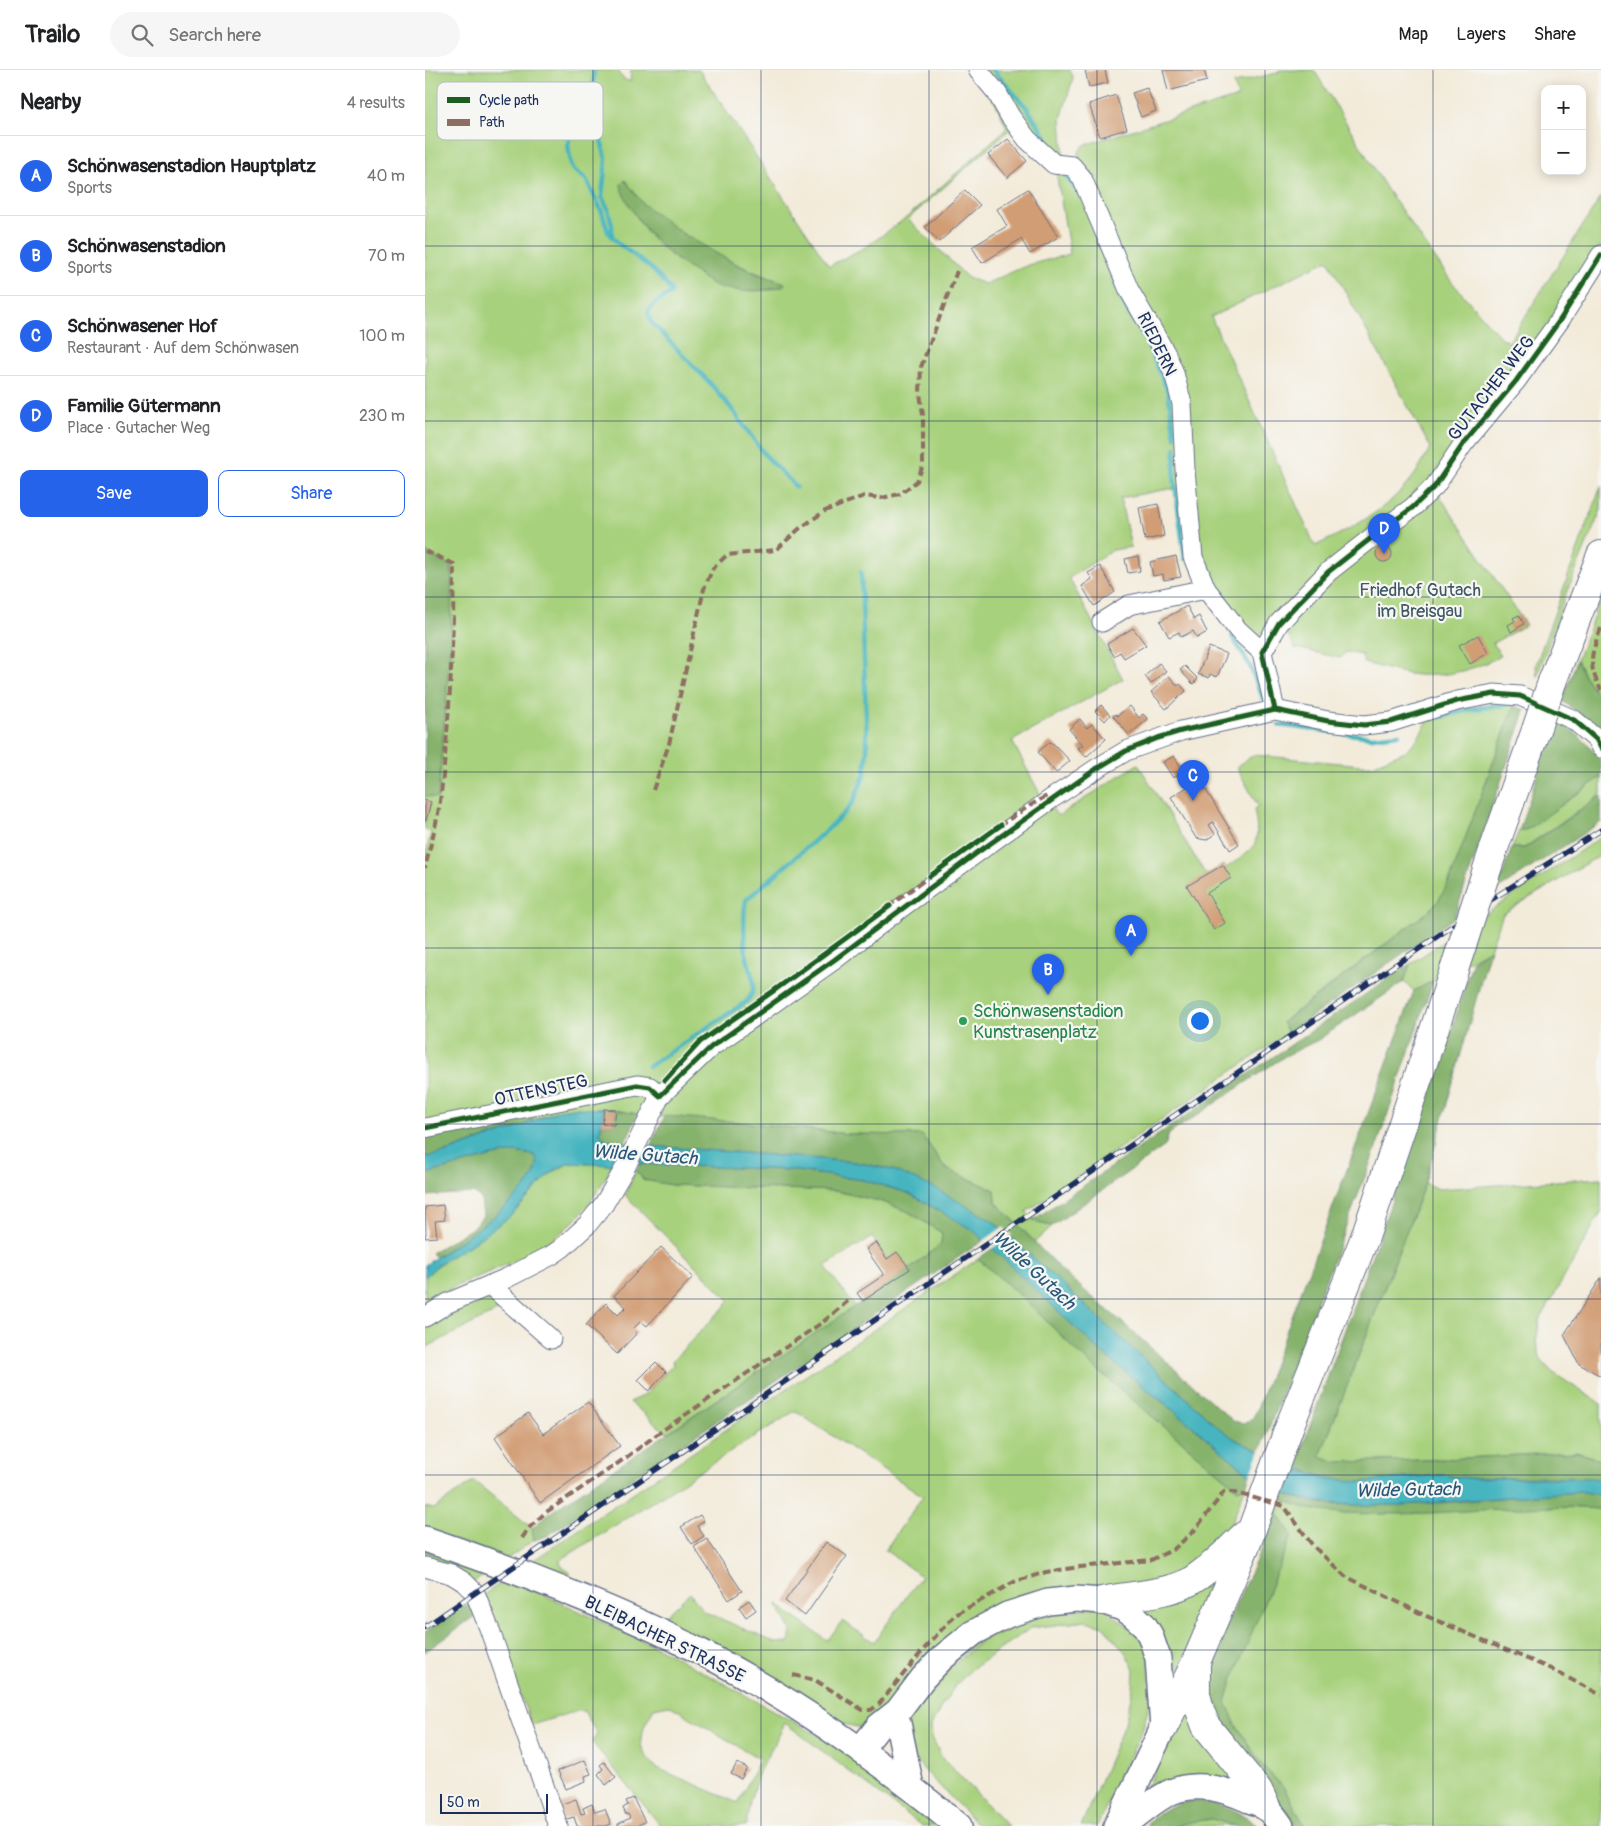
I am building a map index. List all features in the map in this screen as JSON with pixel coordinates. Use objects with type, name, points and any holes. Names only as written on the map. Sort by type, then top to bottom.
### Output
[{"type":"highway","points":[[1163,1728],[1196,1662],[1251,1528],[1365,1236],[1493,851],[1552,682],[1601,555]]},
{"type":"highway","points":[[1102,1601],[1152,1593],[1188,1582],[1208,1569],[1251,1528]]},
{"type":"highway","points":[[1196,1662],[1196,1694],[1206,1726],[1259,1790],[1273,1816]]},
{"type":"main road","name":"BLEIBACHER STRASSE","points":[[425,1539],[456,1549],[586,1600],[704,1654],[812,1717],[911,1787],[959,1826]]},
{"type":"main road","points":[[867,1755],[898,1717],[923,1678],[959,1643],[987,1624],[1022,1609],[1048,1602],[1076,1599],[1102,1601],[1122,1608],[1132,1614],[1144,1625],[1150,1636],[1158,1658],[1163,1728],[1116,1826]]},
{"type":"main road","points":[[898,1717],[911,1787]]},
{"type":"main road","points":[[1123,1826],[1155,1801],[1171,1792],[1189,1787],[1219,1789],[1273,1816]]},
{"type":"street","name":"RIEDERN","points":[[978,70],[997,93],[1010,116],[1027,139],[1054,164],[1072,166],[1082,178],[1129,290],[1166,354],[1174,373],[1182,404],[1185,470],[1193,557],[1207,588],[1238,630],[1263,652]]},
{"type":"street","name":"GUTACHER WEG","points":[[1263,652],[1279,623],[1328,572],[1412,508],[1435,486],[1464,444],[1516,381],[1560,320],[1601,255]]},
{"type":"street","points":[[1102,622],[1129,605],[1207,588]]},
{"type":"street","points":[[1263,652],[1275,710]]},
{"type":"street","points":[[425,1317],[448,1303],[552,1255],[573,1239],[604,1204],[625,1168],[660,1096],[711,1047],[833,960],[974,854],[1096,769],[1126,751],[1181,730],[1275,710],[1328,721],[1364,725],[1391,722],[1457,701],[1494,694],[1519,696],[1574,720],[1596,739],[1601,748]]},
{"type":"street","name":"OTTENSTEG","points":[[425,1128],[637,1085],[650,1087],[660,1096]]},
{"type":"street","points":[[490,1285],[551,1339]]},
{"type":"street","points":[[425,1567],[451,1574],[464,1582],[475,1593],[558,1826]]},
{"type":"green space","name":"Friedhof Gutach im Breisgau","points":[[425,70],[618,70],[622,78],[630,82],[631,70],[699,70],[829,266],[869,245],[906,218],[1007,128],[996,104],[972,70],[1070,70],[1073,78],[1061,119],[1064,157],[1061,159],[1009,130],[908,219],[968,278],[985,284],[1028,265],[1070,254],[1056,171],[1080,162],[1078,153],[1084,145],[1238,97],[1234,83],[1277,73],[1280,70],[1314,70],[1388,191],[1451,281],[1501,338],[1509,342],[1601,197],[1601,269],[1442,486],[1439,495],[1526,625],[1493,643],[1501,656],[1461,671],[1440,675],[1418,675],[1364,663],[1362,655],[1346,652],[1341,658],[1295,648],[1284,626],[1260,634],[1251,633],[1217,592],[1203,562],[1193,490],[1169,489],[1120,498],[1131,547],[1113,550],[1069,578],[1123,679],[1012,741],[1039,792],[1058,816],[1138,764],[1206,875],[1223,865],[1226,868],[1254,845],[1257,831],[1254,809],[1258,806],[1238,770],[1238,765],[1254,755],[1372,765],[1405,751],[1415,742],[1428,721],[1463,708],[1503,703],[1514,706],[1449,882],[1438,901],[1425,914],[1282,1022],[1288,1033],[1026,1212],[1038,1223],[1052,1226],[1035,1242],[996,1202],[995,1190],[946,1169],[922,1135],[848,1134],[751,1123],[651,1116],[604,1109],[573,1108],[559,1110],[533,1120],[525,1117],[425,1138],[425,859],[431,832],[425,830],[425,796],[438,797],[451,640],[452,566],[425,552]],"holes":[[[626,180],[637,196],[658,217],[710,251],[749,270],[785,283],[783,286],[770,290],[742,290],[692,270],[655,242],[640,222],[630,206]],[[1328,260],[1430,447],[1421,465],[1410,480],[1383,507],[1350,528],[1315,546],[1211,317]]]},
{"type":"green space","points":[[625,180],[643,204],[682,233],[728,260],[757,274],[785,283],[783,286],[765,290],[745,291],[726,289],[708,282],[670,254],[651,236],[636,216],[622,191],[621,184]]},
{"type":"green space","points":[[1601,486],[1601,510],[1565,596],[1537,677],[1536,665]]},
{"type":"green space","points":[[425,552],[452,566],[451,640],[438,798],[425,796]]},
{"type":"green space","points":[[1601,598],[1601,700],[1584,675],[1577,660]]},
{"type":"green space","points":[[1577,660],[1584,675],[1601,700],[1601,732],[1591,721],[1562,701]]},
{"type":"green space","points":[[1514,706],[1525,710],[1454,918],[1288,1033],[1282,1023],[1425,914],[1438,901],[1449,882]]},
{"type":"green space","points":[[1555,721],[1574,732],[1593,750],[1600,761],[1601,777],[1528,829],[1519,831]]},
{"type":"green space","points":[[1601,777],[1601,795],[1524,848],[1512,848],[1519,831],[1528,829]]},
{"type":"green space","points":[[1601,796],[1601,822],[1497,890],[1512,848],[1525,848]]},
{"type":"green space","points":[[1601,837],[1601,856],[1503,914],[1490,949],[1414,991],[1404,982],[1410,964]]},
{"type":"green space","points":[[1490,949],[1425,1183],[1320,1456],[1336,1462],[1427,1460],[1576,1452],[1601,1460],[1601,1480],[1550,1477],[1468,1478],[1441,1475],[1360,1482],[1327,1478],[1295,1467],[1438,1074],[1473,960]]},
{"type":"green space","points":[[1410,964],[1404,982],[1318,1040],[1285,1056],[1169,1134],[1165,1146],[1052,1226],[1033,1220]]},
{"type":"green space","points":[[1433,981],[1376,1148],[1260,1451],[1238,1441],[1219,1428],[994,1222],[893,1170],[855,1162],[650,1146],[665,1116],[848,1134],[922,1135],[946,1169],[995,1190],[996,1202],[1064,1273],[1233,1421],[1247,1422],[1252,1419],[1256,1412],[1414,991]]},
{"type":"green space","points":[[616,1110],[638,1114],[625,1142],[604,1139],[600,1133],[602,1124],[614,1125]]},
{"type":"green space","points":[[525,1117],[533,1120],[522,1126],[425,1157],[425,1138]]},
{"type":"green space","points":[[515,1152],[534,1155],[537,1167],[531,1180],[518,1196],[500,1211],[436,1257],[431,1253],[471,1229],[483,1216],[481,1198],[473,1193],[425,1196],[425,1174]]},
{"type":"green space","points":[[569,1163],[613,1165],[600,1188],[573,1222],[557,1236],[521,1258],[443,1292],[425,1302],[425,1277],[431,1270],[511,1216],[549,1175]]},
{"type":"green space","points":[[640,1164],[789,1170],[863,1180],[908,1193],[973,1230],[984,1240],[547,1536],[534,1540],[532,1528],[548,1514],[910,1269],[941,1244],[942,1233],[907,1211],[879,1201],[836,1191],[672,1185],[644,1180],[636,1171]]},
{"type":"green space","points":[[636,1171],[644,1180],[672,1185],[836,1191],[879,1201],[907,1211],[942,1233],[941,1244],[910,1269],[897,1253],[887,1259],[872,1237],[825,1266],[855,1307],[668,1432],[663,1430],[630,1402],[646,1394],[673,1365],[672,1361],[730,1301],[625,1195]]},
{"type":"green space","points":[[1601,1178],[1601,1212],[1540,1320],[1536,1342],[1541,1360],[1552,1372],[1601,1404],[1601,1460],[1576,1452],[1427,1460],[1336,1462],[1320,1456],[1425,1183],[1438,1189]]},
{"type":"green space","points":[[993,1248],[1102,1353],[1250,1475],[1246,1486],[1238,1489],[1088,1362],[1021,1296],[978,1259]]},
{"type":"green space","points":[[978,1259],[1021,1296],[1088,1362],[1238,1489],[1246,1486],[1222,1541],[1172,1582],[1042,1596],[862,1728],[843,1724],[522,1568]],"holes":[[[795,1411],[923,1496],[885,1550],[921,1576],[874,1642],[842,1621],[827,1641],[777,1604],[791,1630],[789,1643],[776,1643],[703,1611],[690,1593],[663,1618],[631,1608],[571,1584],[570,1572],[563,1568],[559,1561]]]},
{"type":"green space","points":[[474,1299],[488,1299],[503,1308],[425,1348],[425,1326]]},
{"type":"green space","points":[[474,1481],[532,1528],[534,1540],[507,1559],[425,1530],[425,1507],[434,1509]]},
{"type":"green space","points":[[1584,1492],[1601,1495],[1601,1509],[1545,1507],[1376,1514],[1328,1512],[1305,1508],[1282,1499],[1285,1493],[1316,1503],[1398,1505]]},
{"type":"green space","points":[[1282,1499],[1292,1504],[1502,1509],[1543,1506],[1601,1509],[1601,1826],[1305,1826],[1284,1788],[1261,1764],[1235,1723],[1226,1702],[1232,1681],[1291,1535],[1277,1512]]},
{"type":"green space","points":[[1277,1512],[1292,1535],[1232,1681],[1226,1702],[1235,1723],[1261,1764],[1284,1788],[1305,1826],[1285,1826],[1204,1697],[1226,1626]]},
{"type":"green space","points":[[425,1550],[490,1571],[473,1583],[425,1561]]},
{"type":"green space","points":[[1224,1566],[1172,1686],[1127,1602]]},
{"type":"green space","points":[[508,1578],[659,1648],[827,1740],[874,1774],[939,1826],[922,1826],[785,1723],[759,1772],[750,1801],[746,1826],[661,1826],[592,1742],[597,1734],[584,1711],[576,1711],[532,1725],[482,1596]],"holes":[[[669,1705],[760,1759],[738,1803],[657,1768],[649,1760],[641,1746],[642,1732],[654,1708]]]},
{"type":"green space","points":[[472,1602],[476,1615],[425,1652],[425,1632]]},
{"type":"green space","points":[[1102,1606],[1149,1643],[1150,1702],[1142,1731],[1097,1826],[1081,1826],[1125,1723],[1133,1688],[1134,1669],[1125,1652],[1103,1626],[1086,1621],[1031,1628],[973,1668],[955,1686],[931,1726],[932,1737],[941,1756],[1008,1826],[979,1826],[924,1770],[912,1754],[906,1726],[911,1708],[924,1688],[1010,1619]]},
{"type":"green space","points":[[1188,1694],[1253,1795],[1232,1789],[1138,1810]]},
{"type":"green space","points":[[1191,1801],[1219,1805],[1243,1815],[1258,1826],[1235,1826],[1212,1819],[1174,1826],[1145,1826],[1166,1809]]},
{"type":"green space","points":[[1212,1819],[1235,1826],[1174,1826],[1190,1822]]},
{"type":"water","name":"Wilde Gutach","points":[[573,1108],[604,1109],[600,1132],[604,1139],[650,1146],[855,1162],[893,1170],[935,1188],[994,1222],[1219,1428],[1238,1441],[1299,1470],[1327,1478],[1360,1482],[1441,1475],[1468,1478],[1591,1478],[1601,1480],[1601,1495],[1584,1492],[1403,1505],[1353,1505],[1320,1502],[1290,1496],[1250,1475],[1102,1353],[973,1230],[908,1193],[863,1180],[789,1170],[640,1164],[625,1168],[613,1165],[569,1163],[549,1175],[511,1216],[469,1246],[444,1260],[425,1277],[425,1265],[496,1215],[529,1182],[537,1167],[534,1155],[515,1152],[425,1174],[425,1157],[447,1152],[515,1129],[559,1110]]},
{"type":"pier","points":[[1003,1227],[1012,1235],[991,1249],[982,1242]]},
{"type":"pier","points":[[1261,1448],[1296,1465],[1284,1495],[1249,1478]]},
{"type":"building","points":[[1085,70],[1105,70],[1108,83],[1089,87]]},
{"type":"building","points":[[1163,70],[1204,70],[1207,81],[1168,91]]},
{"type":"building","points":[[1147,88],[1156,111],[1141,117],[1132,93]]},
{"type":"building","points":[[1116,95],[1127,129],[1100,137],[1089,104]]},
{"type":"building","points":[[1008,139],[1027,161],[1007,178],[988,155]]},
{"type":"building","points":[[1028,189],[1058,237],[1030,254],[1021,239],[982,263],[972,247],[1007,226],[997,209]]},
{"type":"building","points":[[965,190],[980,205],[939,242],[925,227]]},
{"type":"building","points":[[1158,504],[1164,536],[1145,540],[1139,508]]},
{"type":"building","points":[[1381,546],[1387,546],[1392,551],[1390,560],[1381,562],[1376,557],[1376,551]]},
{"type":"building","points":[[1138,556],[1140,571],[1128,573],[1125,559]]},
{"type":"building","points":[[1176,556],[1181,577],[1164,580],[1163,574],[1153,576],[1150,562]]},
{"type":"building","points":[[1100,566],[1115,592],[1094,606],[1082,586],[1092,579],[1088,573]]},
{"type":"building","points":[[1187,606],[1194,619],[1199,616],[1207,632],[1197,638],[1193,631],[1181,637],[1179,632],[1169,637],[1160,621]]},
{"type":"building","points":[[1519,615],[1524,624],[1511,632],[1508,625],[1515,621],[1513,618]]},
{"type":"building","points":[[1133,628],[1146,645],[1124,658],[1120,652],[1114,656],[1107,644]]},
{"type":"building","points":[[1478,635],[1488,653],[1470,664],[1459,645]]},
{"type":"building","points":[[1209,647],[1227,654],[1217,677],[1210,674],[1209,678],[1198,674]]},
{"type":"building","points":[[1159,663],[1166,671],[1151,684],[1145,676]]},
{"type":"building","points":[[1185,666],[1198,679],[1193,684],[1180,670]]},
{"type":"building","points":[[1169,676],[1178,686],[1180,684],[1186,691],[1166,709],[1151,692]]},
{"type":"building","points":[[1101,705],[1110,715],[1105,721],[1095,711]]},
{"type":"building","points":[[1130,706],[1139,718],[1143,714],[1148,719],[1129,735],[1113,716],[1116,714],[1117,716]]},
{"type":"building","points":[[1080,719],[1087,728],[1092,724],[1106,739],[1086,757],[1078,748],[1083,745],[1069,729]]},
{"type":"building","points":[[1050,742],[1070,761],[1056,773],[1038,752]]},
{"type":"building","points":[[1174,756],[1184,772],[1173,778],[1163,762]]},
{"type":"building","points":[[1193,779],[1198,780],[1199,786],[1204,787],[1239,844],[1230,850],[1213,822],[1209,825],[1215,834],[1206,840],[1196,838],[1171,797],[1189,786]]},
{"type":"building","points":[[425,800],[431,802],[426,821],[425,821]]},
{"type":"building","points":[[1223,865],[1231,878],[1207,893],[1225,923],[1214,930],[1187,886]]},
{"type":"building","points":[[604,1109],[616,1110],[614,1125],[602,1124]]},
{"type":"building","points":[[443,1205],[445,1220],[435,1221],[437,1237],[425,1238],[425,1207]]},
{"type":"building","points":[[876,1242],[887,1259],[897,1252],[910,1269],[863,1301],[857,1293],[884,1275],[866,1249]]},
{"type":"building","points":[[661,1247],[693,1277],[647,1326],[641,1321],[633,1329],[637,1333],[617,1354],[586,1325],[606,1303],[618,1315],[626,1307],[614,1296]]},
{"type":"building","points":[[1601,1278],[1601,1376],[1579,1364],[1564,1335]]},
{"type":"building","points":[[656,1362],[666,1372],[649,1391],[638,1380]]},
{"type":"building","points":[[588,1402],[620,1446],[540,1503],[495,1437],[528,1413],[543,1434]]},
{"type":"building","points":[[700,1515],[704,1521],[697,1526],[704,1536],[692,1544],[681,1527]]},
{"type":"building","points":[[707,1539],[742,1591],[729,1600],[694,1547]]},
{"type":"building","points":[[826,1542],[847,1556],[805,1616],[785,1601]]},
{"type":"building","points":[[749,1600],[756,1610],[746,1617],[739,1607]]},
{"type":"building","points":[[585,1760],[591,1774],[585,1776],[586,1781],[566,1789],[558,1771]]},
{"type":"building","points":[[604,1762],[616,1777],[606,1785],[598,1774],[603,1769],[600,1765]]},
{"type":"building","points":[[737,1763],[747,1768],[741,1779],[731,1774]]},
{"type":"building","points":[[633,1798],[645,1822],[636,1826],[618,1826],[618,1824],[630,1818],[628,1814],[626,1815],[623,1808],[628,1805],[626,1801]]},
{"type":"building","points":[[576,1799],[581,1814],[585,1813],[583,1808],[592,1804],[595,1812],[605,1809],[611,1824],[605,1826],[577,1826],[574,1817],[563,1820],[559,1805]]},
{"type":"waterway","points":[[593,82],[594,70]]},
{"type":"waterway","points":[[993,70],[1027,108],[1058,156]]},
{"type":"waterway","points":[[569,140],[571,164],[574,170],[586,179],[602,212],[608,232],[619,244],[651,268],[671,290],[671,293],[654,304],[648,312],[651,322],[708,381],[728,404],[765,455],[796,487]]},
{"type":"waterway","points":[[601,140],[606,159],[602,197],[608,209],[612,225],[612,237]]},
{"type":"waterway","points":[[1063,172],[1080,195]]},
{"type":"waterway","points":[[1101,246],[1126,309],[1145,338],[1168,392],[1175,437]]},
{"type":"waterway","points":[[1175,448],[1174,477],[1185,559]]},
{"type":"waterway","points":[[649,1066],[746,1002],[750,997],[754,986],[745,945],[744,921],[746,900],[828,829],[853,802],[865,774],[867,748],[861,572]]},
{"type":"waterway","points":[[1232,636],[1249,664],[1263,698]]},
{"type":"waterway","points":[[1441,717],[1473,709],[1507,705]]},
{"type":"waterway","points":[[1279,725],[1372,737],[1399,734]]},
{"type":"railway","points":[[425,1627],[1489,901],[1601,830]]},
{"type":"marked path","points":[[653,790],[669,744],[704,589],[713,568],[727,555],[776,550],[799,529],[825,511],[864,496],[881,498],[900,494],[917,481],[923,465],[923,415],[920,393],[921,367],[957,271]]},
{"type":"marked path","points":[[425,551],[454,564],[449,712],[439,809],[425,868]]},
{"type":"marked path","points":[[1601,628],[1592,659],[1594,673],[1601,690]]},
{"type":"marked path","points":[[999,826],[1034,803],[1047,796],[1049,798]]},
{"type":"marked path","points":[[888,907],[934,873]]},
{"type":"marked path","points":[[522,1538],[530,1527],[545,1513],[663,1430],[823,1322],[848,1301]]},
{"type":"marked path","points":[[793,1675],[815,1680],[863,1710],[871,1710],[879,1704],[955,1615],[1014,1582],[1046,1572],[1151,1560],[1174,1549],[1194,1531],[1224,1492],[1232,1492],[1284,1506],[1313,1546],[1345,1576],[1424,1615],[1551,1669],[1601,1695]]},
{"type":"cycle path","points":[[1275,710],[1262,652],[1279,623],[1328,572],[1412,508],[1435,486],[1464,443],[1516,381],[1560,320],[1601,255]]},
{"type":"cycle path","points":[[425,1128],[637,1085],[650,1087],[660,1096],[711,1047],[834,960],[974,855],[1096,769],[1126,751],[1158,738],[1275,710],[1328,721],[1364,725],[1391,722],[1457,701],[1494,694],[1520,696],[1574,720],[1596,739],[1601,748]]},
{"type":"cycle path","points":[[930,876],[1001,825]]},
{"type":"cycle path","points":[[665,1080],[700,1042],[890,906]]},
{"type":"place","name":"Familie Gütermann","points":[[1384,554]]},
{"type":"place","name":"Schönwasener Hof","points":[[1193,801]]},
{"type":"place","name":"Schönwasenstadion Hauptplatz","points":[[1131,956]]},
{"type":"place","name":"Schönwasenstadion","points":[[1048,995]]},
{"type":"place","name":"Schönwasenstadion Kunstrasenplatz","points":[[963,1021]]}]
